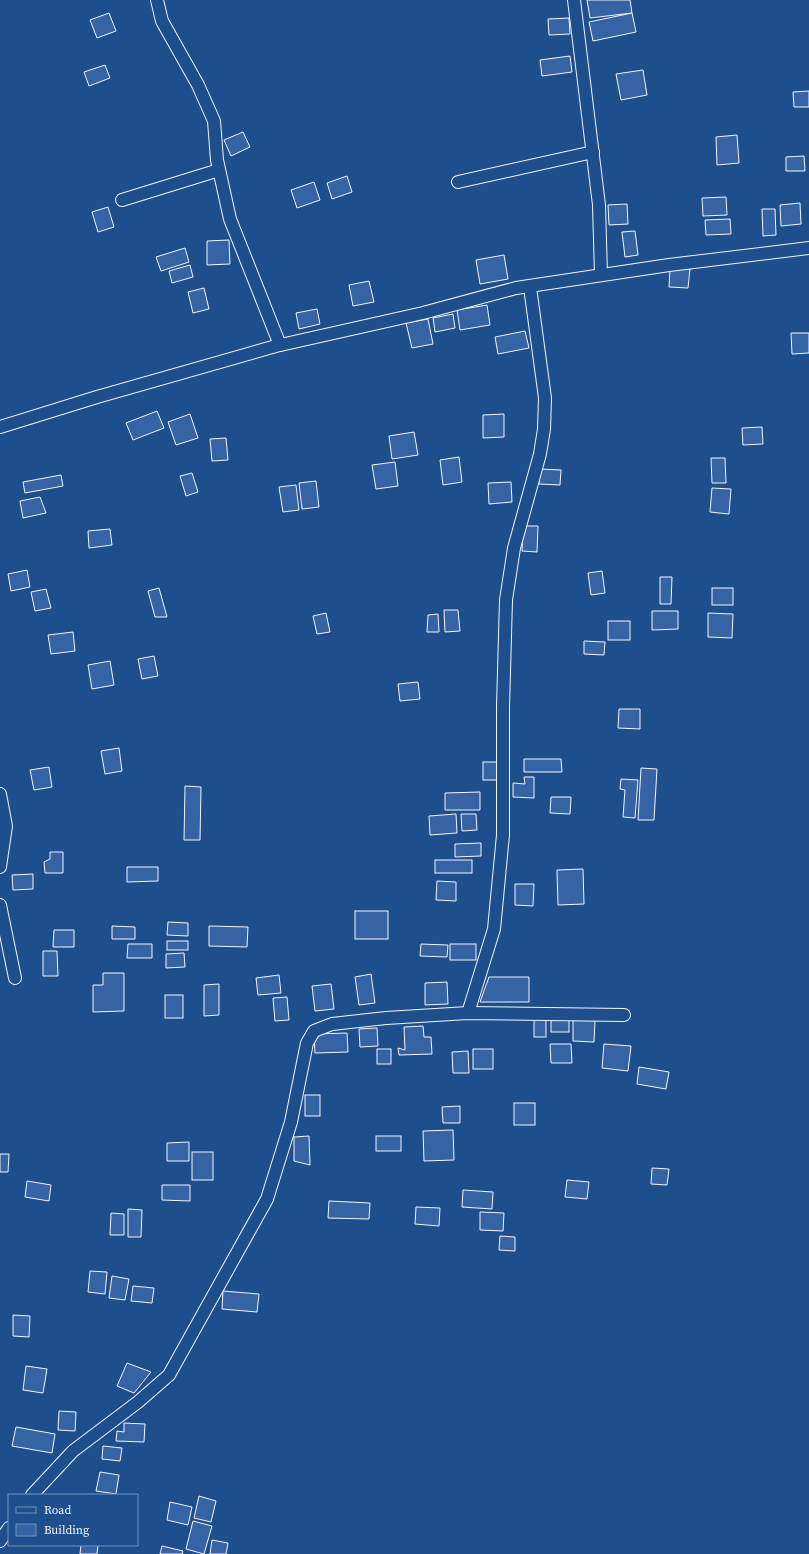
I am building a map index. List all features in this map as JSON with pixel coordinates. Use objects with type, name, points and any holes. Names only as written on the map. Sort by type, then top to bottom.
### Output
[{"type":"street","points":[[158,0],[162,21],[198,85],[214,121],[217,160],[230,219],[280,345]]},
{"type":"street","points":[[574,0],[599,205],[601,275]]},
{"type":"street","points":[[458,182],[593,152]]},
{"type":"street","points":[[122,200],[219,170]]},
{"type":"street","points":[[0,427],[97,397],[280,345],[424,313],[516,288],[669,265],[809,248]]},
{"type":"street","points":[[468,1013],[494,929],[503,835],[503,707],[506,600],[514,548],[540,454],[544,428],[545,398],[530,286]]},
{"type":"street","points":[[0,794],[6,826],[0,867]]},
{"type":"street","points":[[0,905],[15,978]]},
{"type":"street","points":[[33,1494],[73,1451],[138,1402],[169,1375],[266,1200],[291,1122],[307,1043],[314,1031],[332,1024],[363,1020],[468,1013],[624,1016]]},
{"type":"street","points":[[0,1541],[8,1529]]},
{"type":"building","points":[[587,0],[630,0],[632,13],[590,18]]},
{"type":"building","points":[[109,13],[116,31],[97,38],[90,20]]},
{"type":"building","points":[[632,13],[636,32],[593,41],[589,22]]},
{"type":"building","points":[[569,18],[570,34],[549,35],[548,19]]},
{"type":"building","points":[[570,56],[572,72],[542,76],[540,60]]},
{"type":"building","points":[[105,65],[110,78],[89,86],[84,72]]},
{"type":"building","points":[[643,70],[647,95],[621,100],[616,74]]},
{"type":"building","points":[[809,91],[809,107],[794,107],[793,92]]},
{"type":"building","points":[[243,132],[250,147],[231,156],[224,140]]},
{"type":"building","points":[[737,135],[739,163],[717,165],[716,137]]},
{"type":"building","points":[[804,156],[805,171],[786,171],[786,157]]},
{"type":"building","points":[[347,176],[352,192],[332,199],[327,183]]},
{"type":"building","points":[[314,182],[320,200],[297,208],[291,190]]},
{"type":"building","points":[[726,197],[727,215],[703,216],[702,198]]},
{"type":"building","points":[[800,203],[801,224],[781,226],[780,205]]},
{"type":"building","points":[[627,204],[628,224],[609,225],[608,205]]},
{"type":"building","points":[[108,207],[114,227],[98,232],[92,212]]},
{"type":"building","points":[[762,209],[775,209],[776,235],[763,236]]},
{"type":"building","points":[[730,219],[731,234],[706,235],[705,220]]},
{"type":"building","points":[[635,231],[638,255],[625,257],[622,232]]},
{"type":"building","points":[[229,240],[230,264],[207,265],[207,241]]},
{"type":"building","points":[[185,248],[189,262],[161,271],[156,257]]},
{"type":"building","points":[[504,255],[508,279],[480,284],[476,260]]},
{"type":"building","points":[[190,265],[193,277],[172,283],[169,271]]},
{"type":"building","points":[[670,268],[690,269],[688,288],[669,287]]},
{"type":"building","points":[[369,281],[374,302],[353,306],[349,285]]},
{"type":"building","points":[[204,288],[209,309],[193,313],[188,292]]},
{"type":"building","points":[[487,305],[490,325],[460,330],[457,310]]},
{"type":"building","points":[[317,309],[320,324],[299,329],[296,313]]},
{"type":"building","points":[[453,314],[455,328],[435,332],[433,318]]},
{"type":"building","points":[[428,319],[433,344],[412,348],[406,323]]},
{"type":"building","points":[[525,331],[529,348],[498,354],[495,337]]},
{"type":"building","points":[[791,333],[809,333],[809,353],[792,354]]},
{"type":"building","points":[[157,411],[164,428],[133,440],[126,423]]},
{"type":"building","points":[[190,414],[198,438],[176,445],[168,422]]},
{"type":"building","points":[[504,414],[504,437],[483,438],[483,415]]},
{"type":"building","points":[[762,427],[763,444],[743,445],[742,428]]},
{"type":"building","points":[[414,432],[418,455],[392,459],[389,436]]},
{"type":"building","points":[[226,438],[228,460],[212,461],[210,439]]},
{"type":"building","points":[[459,457],[462,482],[443,485],[440,460]]},
{"type":"building","points":[[711,458],[725,458],[726,483],[712,483]]},
{"type":"building","points":[[395,462],[398,486],[376,489],[372,465]]},
{"type":"building","points":[[539,469],[561,470],[560,485],[539,484]]},
{"type":"building","points":[[192,473],[198,492],[186,496],[180,476]]},
{"type":"building","points":[[61,475],[63,486],[25,493],[23,482]]},
{"type":"building","points":[[316,481],[319,507],[302,509],[299,483]]},
{"type":"building","points":[[511,482],[512,502],[489,504],[488,483]]},
{"type":"building","points":[[296,485],[299,510],[283,512],[279,487]]},
{"type":"building","points":[[712,488],[731,489],[729,514],[710,512]]},
{"type":"building","points":[[40,497],[46,513],[23,518],[20,501]]},
{"type":"building","points":[[523,526],[538,526],[537,552],[522,551]]},
{"type":"building","points":[[110,529],[112,545],[89,548],[88,531]]},
{"type":"building","points":[[27,570],[30,587],[11,591],[8,574]]},
{"type":"building","points":[[602,571],[605,593],[591,595],[588,573]]},
{"type":"building","points":[[660,577],[672,577],[671,604],[660,604]]},
{"type":"building","points":[[159,588],[167,617],[155,617],[148,591]]},
{"type":"building","points":[[712,588],[733,588],[733,605],[712,605]]},
{"type":"building","points":[[46,589],[51,608],[35,611],[31,592]]},
{"type":"building","points":[[444,610],[458,610],[460,631],[445,632]]},
{"type":"building","points":[[652,611],[678,611],[678,629],[652,630]]},
{"type":"building","points":[[326,613],[330,632],[317,634],[313,616]]},
{"type":"building","points":[[708,613],[733,614],[732,638],[708,637]]},
{"type":"building","points":[[438,614],[439,632],[427,632],[428,615]]},
{"type":"building","points":[[608,621],[630,621],[630,640],[608,640]]},
{"type":"building","points":[[73,632],[75,651],[51,654],[48,635]]},
{"type":"building","points":[[584,641],[605,642],[604,655],[584,654]]},
{"type":"building","points":[[154,656],[158,676],[142,679],[138,659]]},
{"type":"building","points":[[110,661],[114,685],[92,689],[88,665]]},
{"type":"building","points":[[418,682],[420,699],[400,701],[398,684]]},
{"type":"building","points":[[619,709],[640,709],[640,729],[618,728]]},
{"type":"building","points":[[119,748],[122,771],[105,774],[101,751]]},
{"type":"building","points":[[524,759],[561,759],[562,772],[524,772]]},
{"type":"building","points":[[483,762],[498,762],[498,780],[483,780]]},
{"type":"building","points":[[49,767],[52,787],[34,790],[30,770]]},
{"type":"building","points":[[641,768],[657,769],[654,820],[638,820]]},
{"type":"building","points":[[524,777],[534,777],[534,798],[513,797],[513,783],[525,784]]},
{"type":"building","points":[[621,779],[638,780],[635,818],[623,817],[625,790],[620,789]]},
{"type":"building","points":[[185,786],[201,787],[200,840],[184,840]]},
{"type":"building","points":[[480,792],[480,810],[445,810],[445,793]]},
{"type":"building","points":[[551,797],[571,797],[570,814],[550,813]]},
{"type":"building","points":[[456,814],[457,833],[430,835],[429,816]]},
{"type":"building","points":[[461,814],[476,814],[477,830],[462,831]]},
{"type":"building","points":[[481,843],[481,856],[455,857],[455,844]]},
{"type":"building","points":[[50,852],[63,852],[63,873],[45,873],[44,862],[50,859]]},
{"type":"building","points":[[435,860],[472,860],[472,873],[435,873]]},
{"type":"building","points":[[127,867],[158,867],[158,881],[127,882]]},
{"type":"building","points":[[583,869],[584,904],[558,905],[557,870]]},
{"type":"building","points":[[33,874],[33,889],[13,890],[12,875]]},
{"type":"building","points":[[437,881],[456,882],[456,901],[436,900]]},
{"type":"building","points":[[515,884],[534,884],[533,906],[515,905]]},
{"type":"building","points":[[355,911],[388,911],[388,939],[355,939]]},
{"type":"building","points":[[168,922],[188,923],[188,936],[167,935]]},
{"type":"building","points":[[112,926],[135,927],[135,939],[112,939]]},
{"type":"building","points":[[209,926],[248,927],[247,947],[209,946]]},
{"type":"building","points":[[54,930],[74,930],[74,947],[53,947]]},
{"type":"building","points":[[167,941],[188,941],[188,950],[167,950]]},
{"type":"building","points":[[128,944],[152,944],[152,958],[127,958]]},
{"type":"building","points":[[421,944],[448,945],[447,957],[420,956]]},
{"type":"building","points":[[450,944],[476,944],[476,960],[450,960]]},
{"type":"building","points":[[43,951],[57,951],[58,976],[43,976]]},
{"type":"building","points":[[184,953],[185,967],[166,968],[166,954]]},
{"type":"building","points":[[103,973],[124,973],[124,1011],[93,1012],[93,985],[103,985]]},
{"type":"building","points":[[371,974],[375,1003],[359,1005],[355,977]]},
{"type":"building","points":[[279,975],[281,993],[258,995],[256,978]]},
{"type":"building","points":[[489,977],[529,977],[529,1002],[480,1002]]},
{"type":"building","points":[[447,982],[448,1004],[425,1005],[425,983]]},
{"type":"building","points":[[219,984],[219,1015],[204,1016],[204,985]]},
{"type":"building","points":[[331,984],[334,1009],[315,1011],[312,986]]},
{"type":"building","points":[[165,995],[183,995],[183,1018],[165,1018]]},
{"type":"building","points":[[287,997],[289,1020],[275,1021],[273,998]]},
{"type":"building","points":[[534,1018],[546,1018],[546,1037],[534,1037]]},
{"type":"building","points":[[551,1019],[569,1019],[569,1032],[551,1032]]},
{"type":"building","points":[[573,1020],[595,1020],[594,1042],[573,1041]]},
{"type":"building","points":[[423,1026],[424,1037],[431,1037],[432,1054],[399,1055],[398,1048],[405,1050],[404,1027]]},
{"type":"building","points":[[377,1028],[378,1046],[360,1047],[359,1029]]},
{"type":"building","points":[[347,1033],[348,1052],[315,1053],[314,1034]]},
{"type":"building","points":[[550,1044],[571,1044],[572,1063],[551,1063]]},
{"type":"building","points":[[604,1044],[631,1046],[628,1071],[602,1068]]},
{"type":"building","points":[[377,1049],[391,1049],[391,1064],[377,1064]]},
{"type":"building","points":[[473,1049],[493,1049],[493,1069],[473,1069]]},
{"type":"building","points":[[468,1051],[469,1073],[453,1073],[452,1052]]},
{"type":"building","points":[[639,1067],[669,1072],[666,1089],[637,1084]]},
{"type":"building","points":[[305,1095],[320,1095],[320,1116],[305,1116]]},
{"type":"building","points":[[514,1103],[535,1103],[535,1125],[514,1125]]},
{"type":"building","points":[[460,1106],[460,1123],[443,1123],[442,1107]]},
{"type":"building","points":[[453,1130],[454,1160],[424,1161],[423,1131]]},
{"type":"building","points":[[309,1136],[310,1165],[294,1161],[294,1137]]},
{"type":"building","points":[[376,1136],[401,1136],[401,1151],[376,1151]]},
{"type":"building","points":[[189,1142],[189,1161],[167,1161],[167,1143]]},
{"type":"building","points":[[192,1152],[213,1152],[213,1180],[192,1180]]},
{"type":"building","points":[[0,1154],[9,1154],[8,1172],[0,1172]]},
{"type":"building","points":[[652,1168],[669,1169],[667,1185],[651,1184]]},
{"type":"building","points":[[567,1180],[589,1182],[587,1199],[565,1197]]},
{"type":"building","points":[[27,1181],[51,1185],[49,1201],[25,1197]]},
{"type":"building","points":[[162,1185],[190,1185],[190,1201],[162,1200]]},
{"type":"building","points":[[463,1190],[493,1192],[492,1209],[462,1207]]},
{"type":"building","points":[[329,1201],[370,1203],[369,1219],[328,1218]]},
{"type":"building","points":[[416,1207],[440,1208],[439,1226],[415,1224]]},
{"type":"building","points":[[128,1209],[142,1210],[141,1237],[128,1237]]},
{"type":"building","points":[[480,1212],[504,1213],[503,1231],[480,1230]]},
{"type":"building","points":[[111,1213],[124,1214],[124,1235],[110,1235]]},
{"type":"building","points":[[500,1236],[515,1237],[515,1251],[499,1250]]},
{"type":"building","points":[[90,1271],[107,1272],[105,1294],[88,1292]]},
{"type":"building","points":[[112,1276],[129,1279],[125,1300],[109,1298]]},
{"type":"building","points":[[133,1286],[154,1288],[152,1303],[131,1301]]},
{"type":"building","points":[[223,1291],[259,1294],[257,1312],[222,1309]]},
{"type":"building","points":[[13,1315],[30,1316],[29,1337],[13,1336]]},
{"type":"building","points":[[127,1363],[151,1372],[134,1393],[117,1386]]},
{"type":"building","points":[[26,1366],[47,1369],[43,1393],[23,1390]]},
{"type":"building","points":[[59,1411],[76,1412],[75,1431],[58,1430]]},
{"type":"building","points":[[124,1423],[145,1424],[144,1442],[116,1441],[117,1431],[124,1432]]},
{"type":"building","points":[[16,1427],[55,1434],[52,1453],[12,1446]]},
{"type":"building","points":[[103,1446],[122,1448],[120,1461],[102,1459]]},
{"type":"building","points":[[100,1472],[119,1475],[116,1494],[96,1491]]},
{"type":"building","points":[[199,1496],[216,1501],[211,1522],[194,1518]]},
{"type":"building","points":[[170,1502],[192,1507],[188,1525],[167,1520]]},
{"type":"building","points":[[193,1521],[212,1526],[204,1554],[186,1549]]},
{"type":"building","points":[[212,1540],[228,1543],[226,1554],[210,1554]]},
{"type":"building","points":[[81,1546],[98,1546],[97,1554],[80,1554]]},
{"type":"building","points":[[162,1546],[183,1551],[182,1554],[160,1554]]}]
